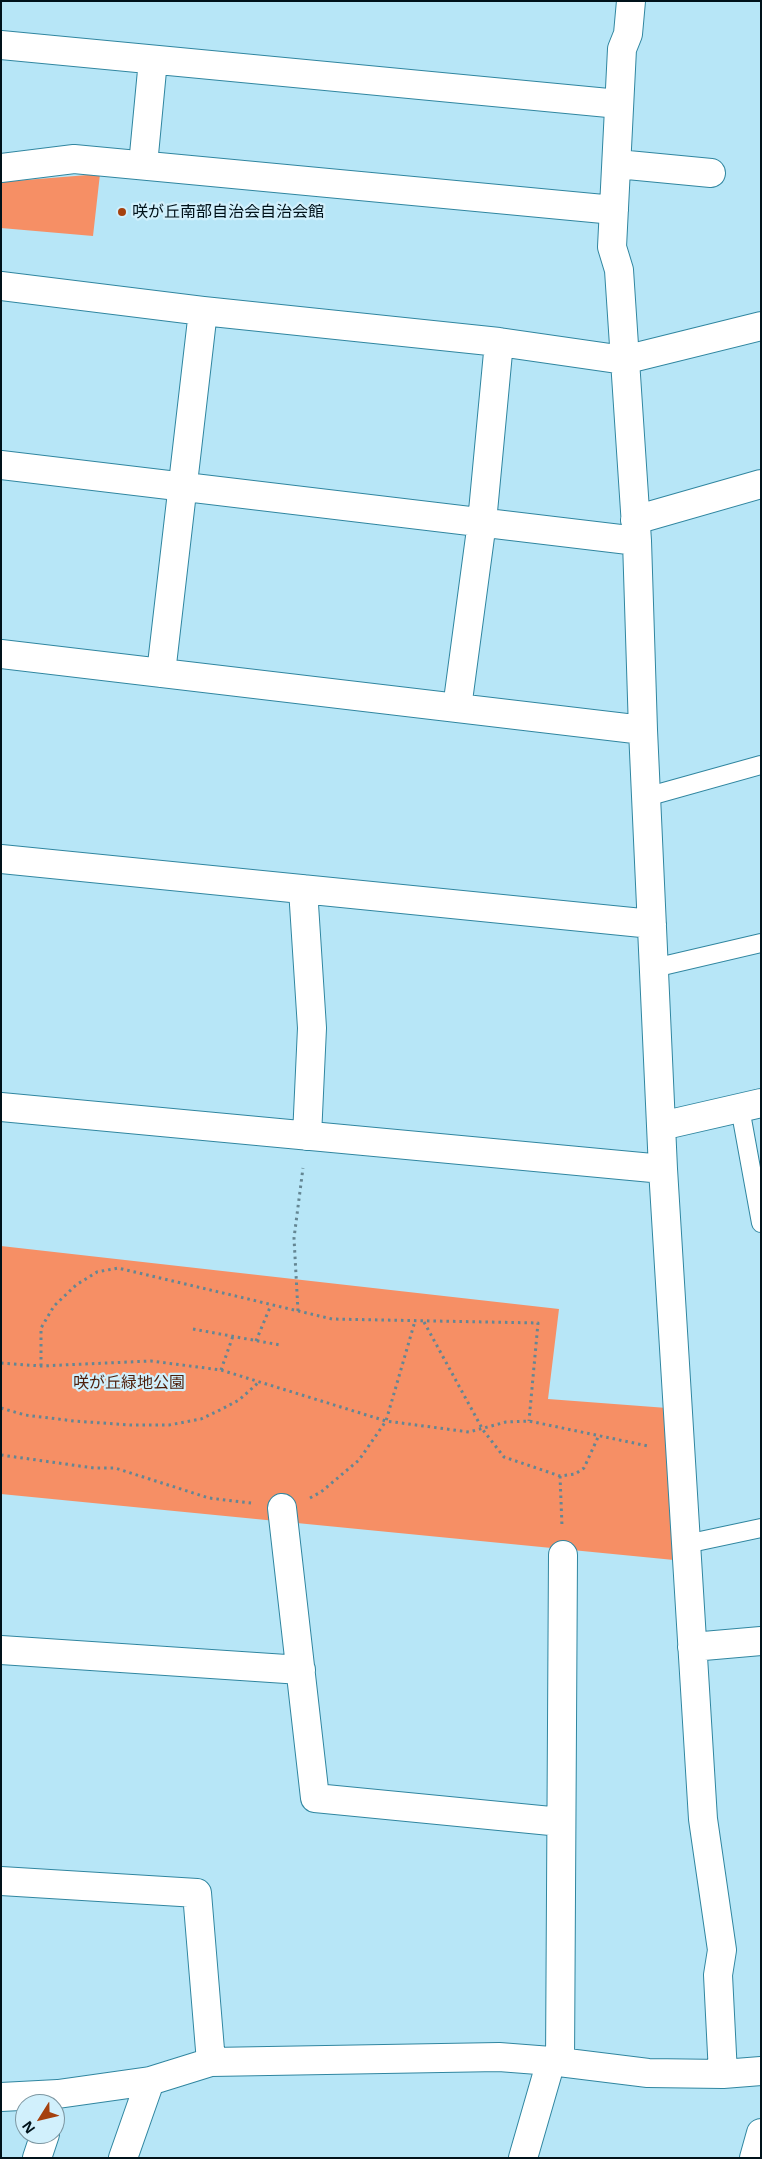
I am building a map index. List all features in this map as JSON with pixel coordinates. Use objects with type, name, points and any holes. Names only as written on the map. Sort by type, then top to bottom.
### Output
[{"type":"street","points":[[631,1],[628,34],[622,49],[612,248],[619,270],[636,530],[663,1169],[703,1819],[722,1950],[718,1975],[723,2074]]},
{"type":"street","points":[[1,45],[620,104]]},
{"type":"street","points":[[143,165],[153,60]]},
{"type":"street","points":[[1,168],[74,159],[614,210]]},
{"type":"street","points":[[617,164],[711,173]]},
{"type":"street","points":[[1,286],[203,311],[499,342],[624,360],[761,326]]},
{"type":"street","points":[[161,673],[203,311]]},
{"type":"street","points":[[457,708],[482,522],[499,342]]},
{"type":"street","points":[[1,465],[482,522],[636,530],[761,484]]},
{"type":"street","points":[[1,654],[643,730]]},
{"type":"street","points":[[1,859],[652,924]]},
{"type":"street","points":[[303,889],[312,1028],[307,1136]]},
{"type":"street","points":[[661,1126],[750,1106]]},
{"type":"street","points":[[1,1107],[663,1169]]},
{"type":"street","points":[[282,1508],[315,1798],[561,1822]]},
{"type":"street","points":[[523,2158],[556,2061],[561,1822],[563,1555]]},
{"type":"street","points":[[692,1647],[761,1641]]},
{"type":"street","points":[[1,1650],[301,1670]]},
{"type":"street","points":[[1,1881],[197,1893],[211,2062]]},
{"type":"street","points":[[65,2097],[150,2081],[211,2062],[499,2056],[556,2061],[648,2074],[761,2072]]},
{"type":"street","points":[[123,2158],[150,2081]]},
{"type":"street","points":[[1,2097],[15,2098]]},
{"type":"street","points":[[754,2158],[761,2133]]},
{"type":"street","points":[[37,2158],[42,2144]]},
{"type":"lane","points":[[646,797],[761,765]]},
{"type":"lane","points":[[654,968],[761,943]]},
{"type":"lane","points":[[750,1106],[761,1223]]},
{"type":"lane","points":[[686,1544],[761,1528]]},
{"type":"path","points":[[298,1311],[294,1238],[307,1136]]},
{"type":"path","points":[[41,1366],[40,1328],[54,1306],[76,1285],[97,1272],[118,1268],[143,1272],[271,1306],[332,1319],[538,1323],[530,1421]]},
{"type":"path","points":[[256,1340],[271,1306]]},
{"type":"path","points":[[1,1456],[94,1468],[114,1468],[208,1498],[282,1508],[302,1502],[321,1492],[359,1460],[386,1421],[415,1321]]},
{"type":"path","points":[[424,1321],[483,1430],[504,1457],[560,1476],[575,1474],[584,1468],[599,1435]]},
{"type":"path","points":[[193,1330],[280,1345]]},
{"type":"path","points":[[221,1370],[233,1336]]},
{"type":"path","points":[[1,1363],[41,1366],[151,1361],[221,1370],[386,1421],[469,1432],[483,1430],[506,1422],[530,1421],[680,1454]]},
{"type":"path","points":[[1,1408],[26,1415],[74,1421],[130,1425],[169,1425],[201,1419],[239,1400],[260,1382]]},
{"type":"path","points":[[560,1476],[563,1555]]},
{"type":"green space","points":[[100,174],[93,236],[1,228],[1,182]]},
{"type":"green space","name":"咲が丘緑地公園","points":[[1,1246],[559,1309],[548,1399],[667,1408],[674,1560],[1,1494]]},
{"type":"place","name":"咲が丘南部自治会自治会館","points":[[122,212]]}]
